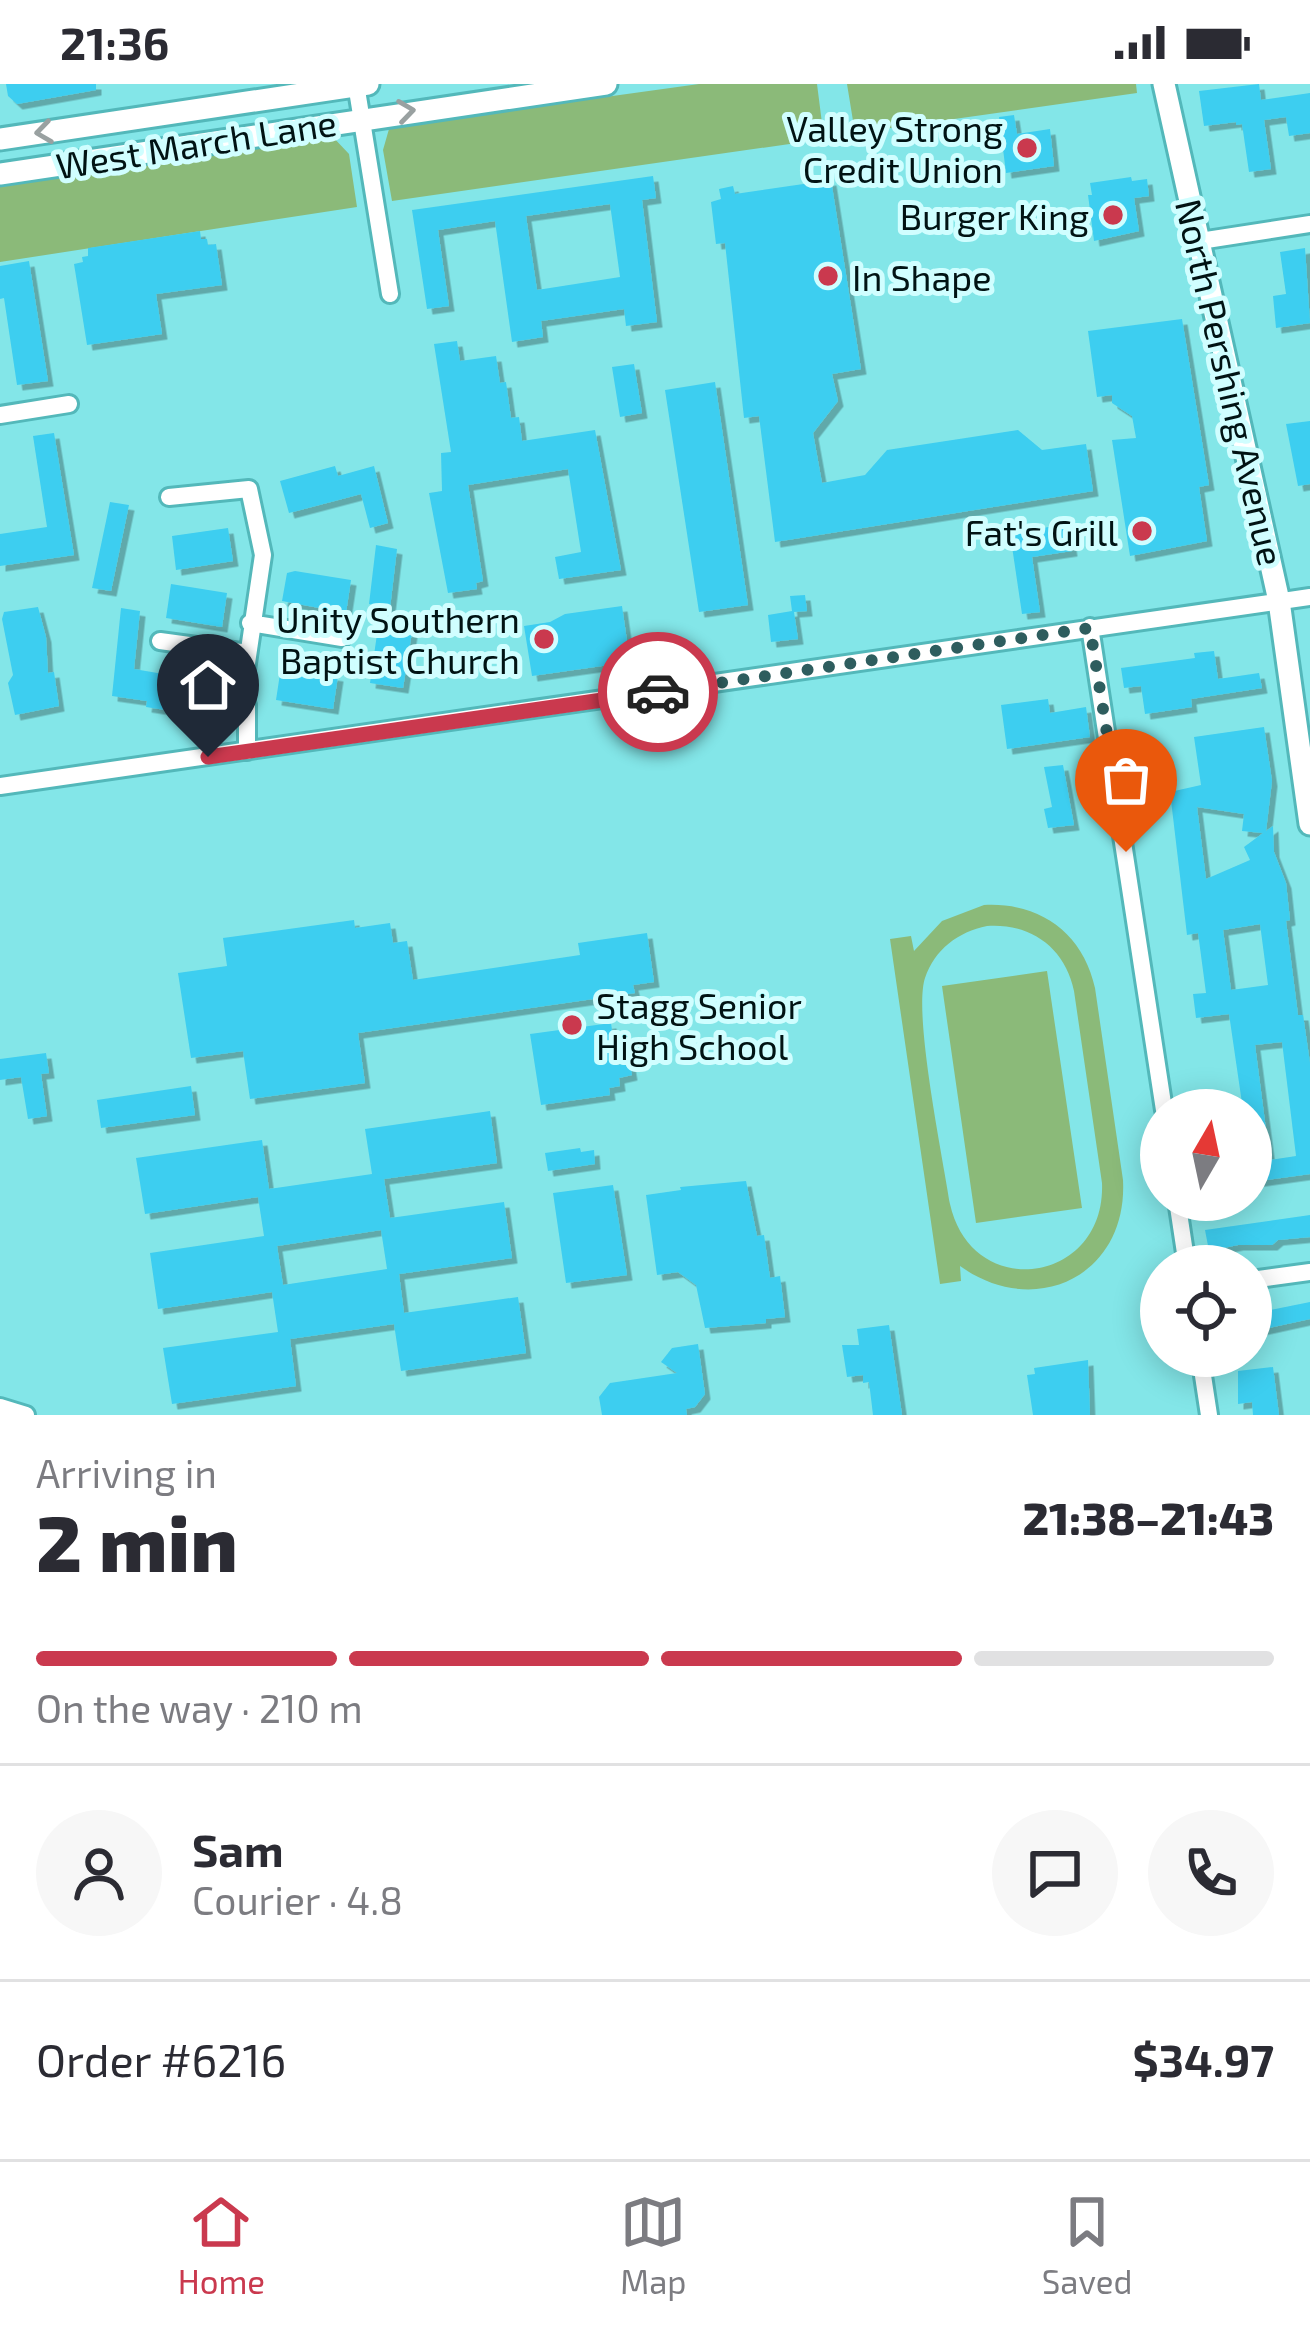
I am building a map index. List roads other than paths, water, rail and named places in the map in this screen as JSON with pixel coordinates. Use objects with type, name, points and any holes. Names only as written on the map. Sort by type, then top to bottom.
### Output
[{"type":"main road","name":"West March Lane","points":[[0,174],[606,84]]},
{"type":"main road","name":"North Pershing Avenue","points":[[1164,84],[1280,601],[1310,824]]},
{"type":"main road","name":"West March Lane","points":[[0,139],[360,85]]},
{"type":"street","points":[[360,85],[361,118],[390,295]]},
{"type":"street","points":[[1200,241],[1310,224]]},
{"type":"street","points":[[0,415],[69,404]]},
{"type":"street","points":[[169,497],[249,489],[263,555],[241,676],[247,705],[247,751]]},
{"type":"street","points":[[0,786],[1310,597]]},
{"type":"street","points":[[250,623],[342,638]]},
{"type":"street","points":[[1090,628],[1161,1089]]},
{"type":"street","points":[[160,641],[247,662]]},
{"type":"street","points":[[1272,1277],[1310,1272]]},
{"type":"street","points":[[1203,1377],[1209,1415]]},
{"type":"street","points":[[0,1407],[26,1415]]},
{"type":"place","name":"Valley Strong Credit Union","points":[[1027,148]]},
{"type":"place","name":"Burger King","points":[[1113,215]]},
{"type":"place","name":"In Shape","points":[[828,276]]},
{"type":"place","name":"Fat's Grill","points":[[1142,531]]},
{"type":"place","name":"Unity Southern Baptist Church","points":[[544,639]]},
{"type":"place","name":"Stagg Senior High School","points":[[572,1025]]}]
